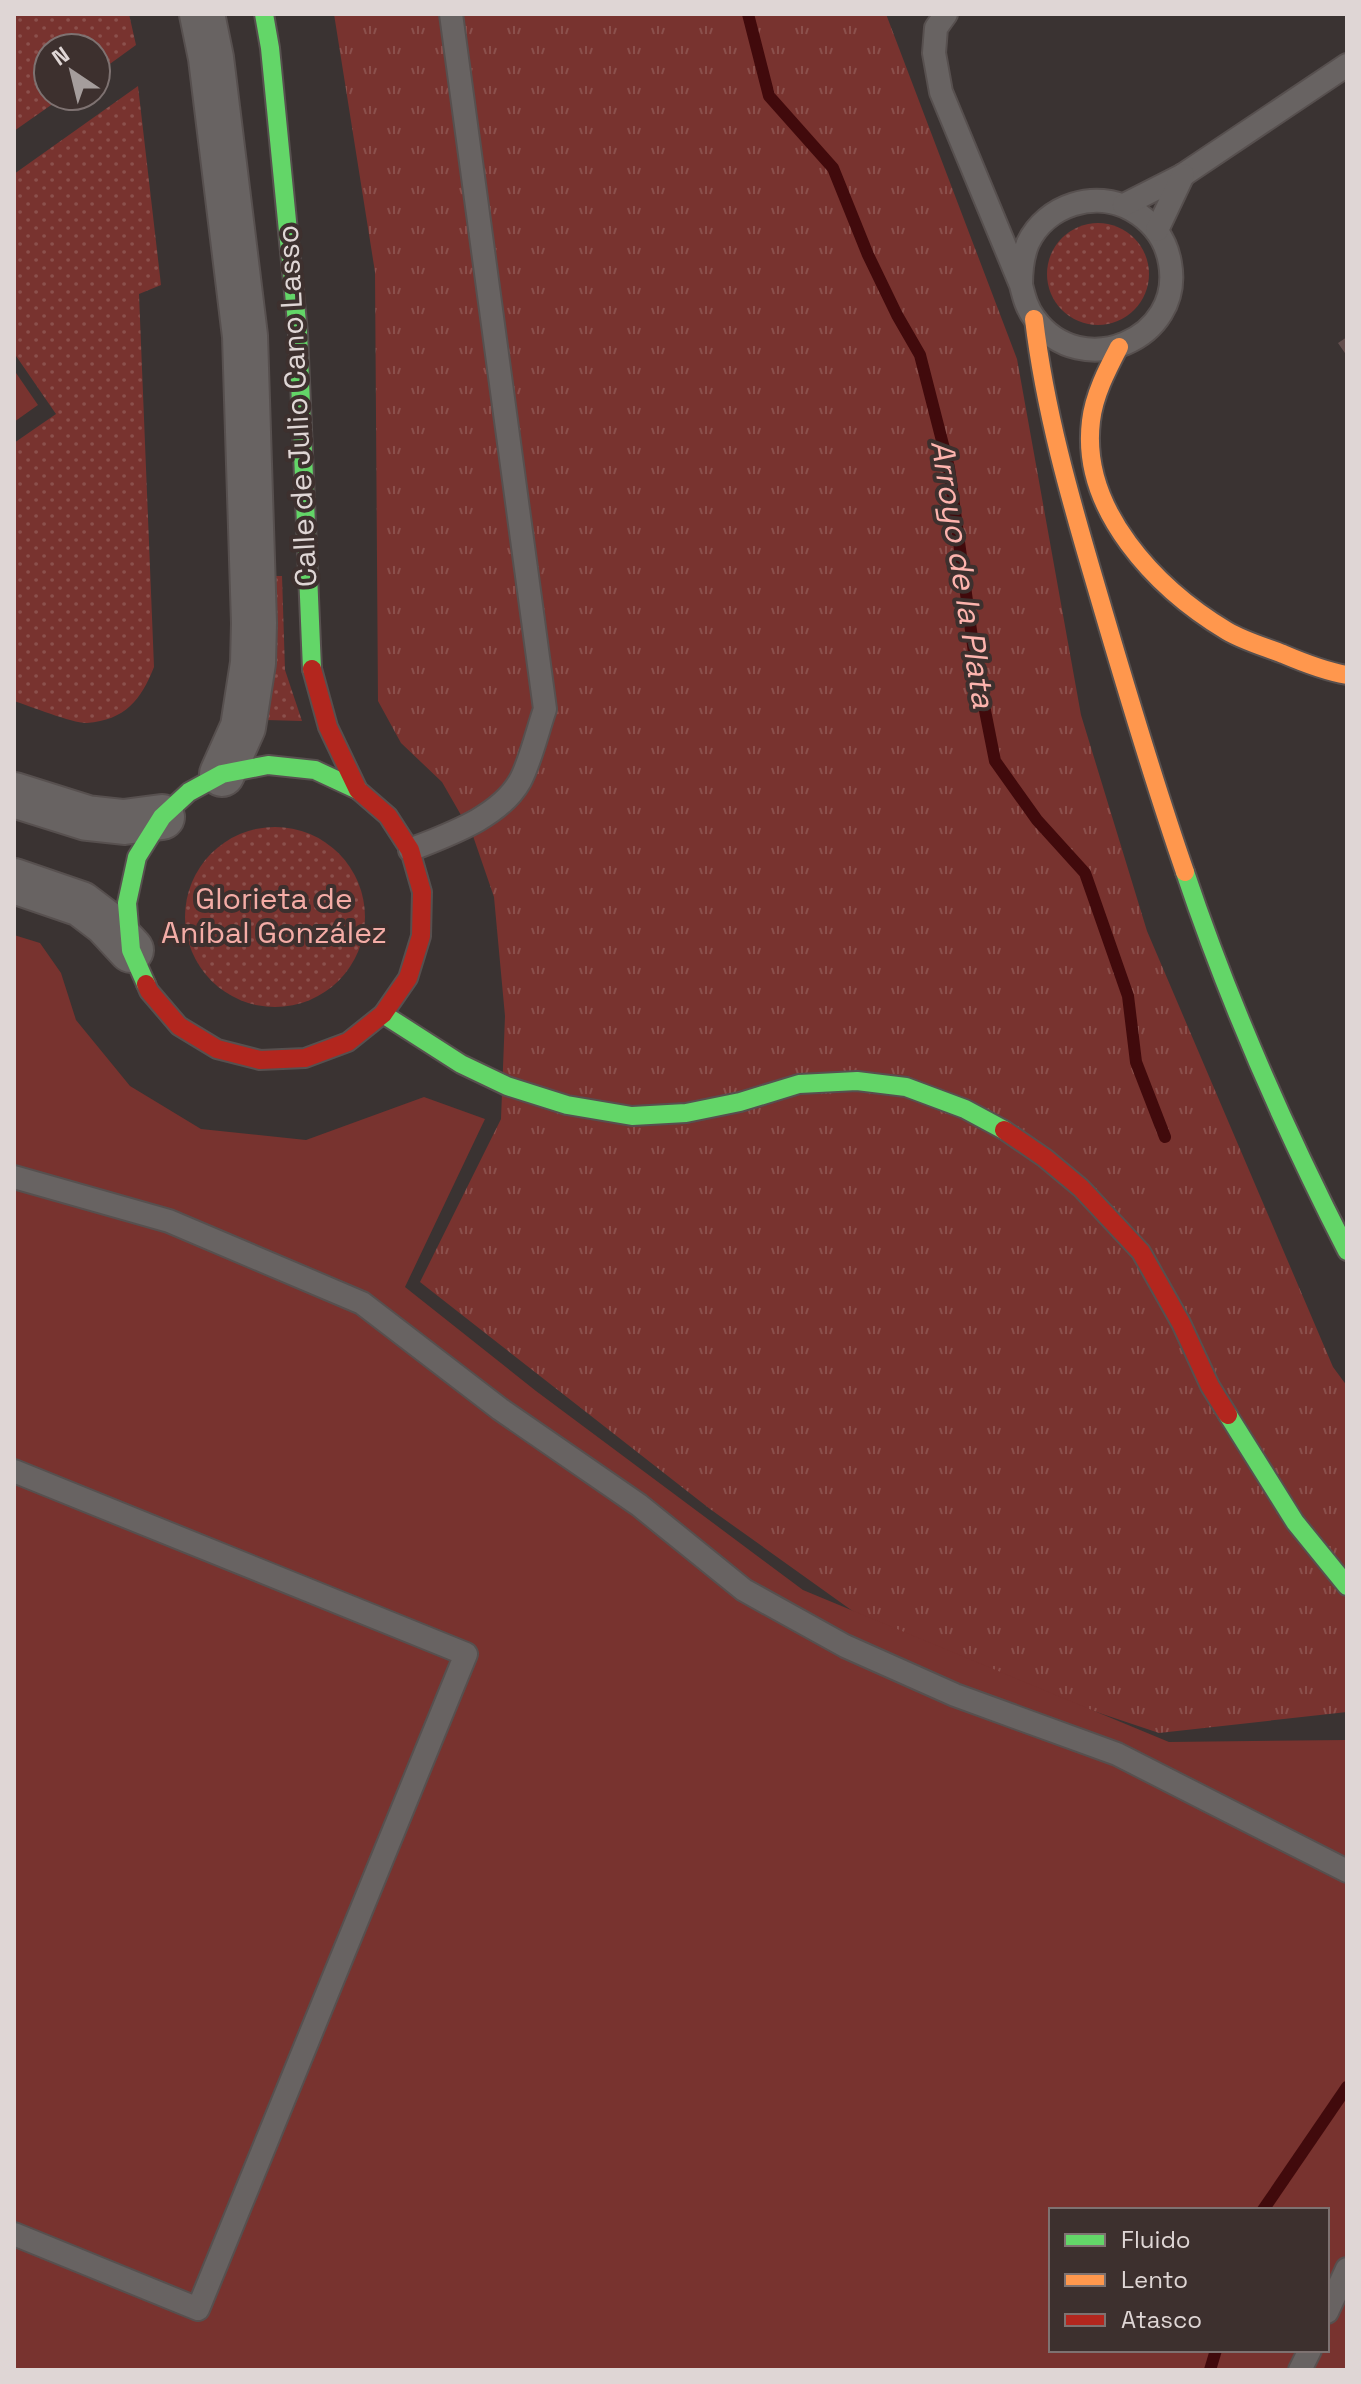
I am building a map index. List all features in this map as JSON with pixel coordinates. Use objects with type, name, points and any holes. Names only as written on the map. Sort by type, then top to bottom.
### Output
[{"type":"main road","name":"Calle de Julio Cano Lasso","points":[[264,14],[297,318],[310,664],[328,727],[358,790]]},
{"type":"main road","points":[[1034,319],[1038,365],[1058,452],[1168,827],[1254,1056],[1347,1251]]},
{"type":"main road","points":[[1119,347],[1096,400],[1089,431],[1092,464],[1105,506],[1125,539],[1157,576],[1194,608],[1229,632],[1329,673],[1347,675]]},
{"type":"main road","points":[[268,765],[315,770],[358,790],[388,816],[410,850],[422,892],[421,936],[408,978],[383,1014],[348,1042],[305,1058],[260,1060],[231,1053],[217,1049],[179,1026],[149,991],[131,950],[127,903],[137,857],[162,817],[189,792],[222,774],[268,765]]},
{"type":"main road","points":[[383,1014],[461,1064],[507,1086],[567,1105],[632,1116],[686,1113],[740,1102],[799,1084],[857,1081],[906,1087],[965,1109],[1004,1130],[1081,1188],[1141,1252],[1181,1323],[1217,1399],[1295,1522],[1347,1586]]},
{"type":"street","name":"Calle de Julio Cano Lasso","points":[[202,14],[211,58],[245,336],[254,623],[253,663],[243,727],[222,774]]},
{"type":"street","points":[[14,795],[87,818],[124,822],[162,817]]},
{"type":"street","points":[[14,881],[81,904],[106,923],[131,950]]},
{"type":"lane","points":[[410,850],[458,831],[494,810],[520,781],[545,709],[451,14]]},
{"type":"lane","points":[[946,14],[936,28],[934,53],[941,92],[1034,319],[1051,336],[1072,347],[1096,351],[1119,347],[1141,336],[1157,319],[1168,298],[1172,275],[1168,251],[1157,230],[1142,215],[1124,205],[1102,200],[1080,202],[1059,210],[1041,223],[1021,263],[1021,285]]},
{"type":"lane","points":[[1124,205],[1183,175],[1347,65]]},
{"type":"lane","points":[[1157,230],[1183,175]]},
{"type":"lane","points":[[14,1177],[169,1221],[362,1303],[500,1409],[639,1505],[744,1590],[845,1646],[955,1695],[1117,1754],[1347,1871]]},
{"type":"lane","points":[[14,1471],[466,1654],[198,2309],[14,2234]]},
{"type":"lane","points":[[1329,2308],[1347,2269]]},
{"type":"lane","points":[[1300,2370],[1309,2352]]},
{"type":"green space","points":[[14,14],[129,14],[136,45],[112,62],[112,32],[32,32],[32,112],[41,112],[14,131]]},
{"type":"green space","points":[[334,14],[886,14],[1017,359],[1081,715],[1147,931],[1333,1367],[1347,1386],[1347,1712],[1159,1733],[903,1647],[710,1509],[420,1282],[501,1119],[505,1016],[494,897],[473,836],[442,782],[401,743],[378,701],[375,272]]},
{"type":"green space","points":[[138,86],[161,285],[139,294],[154,667],[137,698],[121,713],[100,721],[81,723],[14,701],[14,443],[56,414],[14,353],[14,174],[101,112],[112,112],[112,104]]},
{"type":"green space","points":[[1098,223],[1118,226],[1141,245],[1146,254],[1149,274],[1146,294],[1127,317],[1118,322],[1098,325],[1078,322],[1055,303],[1050,294],[1047,274],[1050,254],[1069,231],[1078,226]]},
{"type":"green space","points":[[14,370],[38,405],[14,422]]},
{"type":"green space","points":[[273,576],[282,576],[285,670],[302,721],[266,720]]},
{"type":"green space","name":"Glorieta de Aníbal González","points":[[275,827],[309,834],[325,842],[338,854],[350,867],[358,883],[365,917],[358,951],[350,967],[338,980],[325,992],[309,1000],[275,1007],[241,1000],[225,992],[212,980],[200,967],[192,951],[185,917],[192,883],[200,867],[212,854],[225,842],[241,834]]},
{"type":"green space","points":[[14,935],[40,943],[61,973],[76,1020],[130,1086],[201,1129],[306,1140],[424,1097],[485,1119],[405,1287],[536,1391],[803,1590],[1169,1742],[1347,1740],[1347,2370],[14,2370]]},
{"type":"building","points":[[1347,337],[1347,356],[1338,343]]},
{"type":"waterway","name":"Arroyo de la Plata","points":[[748,14],[769,96],[833,168],[868,255],[920,355],[949,468],[975,660],[995,761],[1037,820],[1085,873],[1128,996],[1136,1062],[1165,1137]]},
{"type":"waterway","name":"Arroyo de la Plata","points":[[1264,2208],[1347,2087]]},
{"type":"waterway","name":"Arroyo de la Plata","points":[[1210,2370],[1215,2352]]},
{"type":"traffic: fast","points":[[264,14],[298,333],[312,669]]},
{"type":"traffic: fast","points":[[146,984],[131,950],[127,903],[137,857],[162,817],[189,792],[222,774],[268,765],[315,770],[358,790]]},
{"type":"traffic: fast","points":[[1185,872],[1259,1064],[1347,1251]]},
{"type":"traffic: fast","points":[[383,1014],[461,1064],[507,1086],[567,1105],[632,1116],[686,1113],[740,1102],[799,1084],[857,1081],[906,1087],[965,1109],[1004,1130]]},
{"type":"traffic: fast","points":[[1228,1415],[1295,1522],[1347,1586]]},
{"type":"traffic: slow","points":[[1034,319],[1052,421],[1086,553],[1185,872]]},
{"type":"traffic: slow","points":[[1119,347],[1095,402],[1091,421],[1091,454],[1098,485],[1111,515],[1129,544],[1150,570],[1175,593],[1227,631],[1306,664],[1347,675]]},
{"type":"traffic: jam","points":[[146,984],[179,1026],[217,1049],[260,1060],[305,1058],[348,1042],[383,1014],[408,978],[421,936],[422,892],[410,850],[388,816],[358,790],[328,727],[312,669]]},
{"type":"traffic: jam","points":[[1004,1130],[1081,1188],[1141,1252],[1228,1415]]}]
